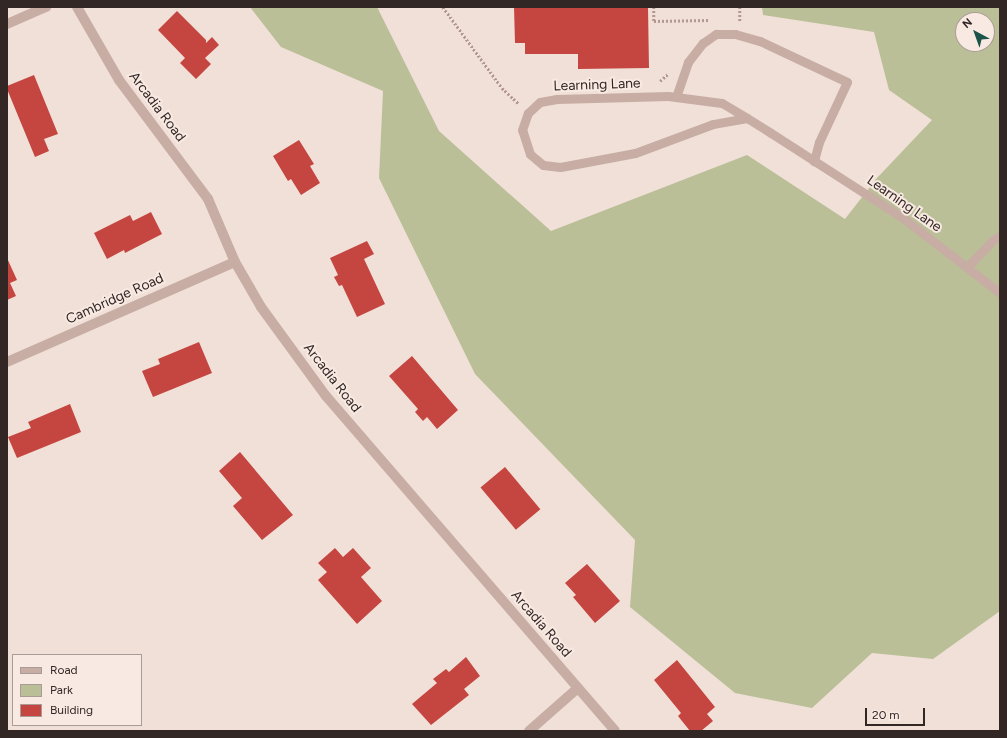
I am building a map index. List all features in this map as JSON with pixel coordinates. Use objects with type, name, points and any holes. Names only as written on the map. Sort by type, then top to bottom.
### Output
[{"type":"street","points":[[7,24],[46,7]]},
{"type":"street","name":"Arcadia Road","points":[[77,7],[119,80],[208,199],[234,262],[261,307],[326,396],[615,731]]},
{"type":"street","name":"Cambridge Road","points":[[7,362],[234,262]]},
{"type":"street","points":[[528,731],[578,688]]},
{"type":"lane","points":[[676,97],[688,62],[703,43],[716,34],[735,34],[760,41],[840,78],[847,82],[819,142],[814,161]]},
{"type":"lane","name":"Learning Lane","points":[[528,113],[540,102],[557,100],[676,97],[722,103],[903,218],[1000,292]]},
{"type":"lane","points":[[528,113],[522,130],[530,154],[543,165],[560,166],[635,153],[713,124],[747,118]]},
{"type":"lane","points":[[967,267],[992,240],[1000,236]]},
{"type":"path","points":[[443,7],[502,88],[528,113]]},
{"type":"path","points":[[654,7],[654,21],[714,20]]},
{"type":"path","points":[[734,19],[740,19]]},
{"type":"green space","points":[[250,7],[377,7],[439,131],[551,231],[747,155],[845,219],[877,178],[932,120],[889,90],[874,32],[763,15],[762,7],[1000,7],[1000,611],[933,659],[872,653],[812,708],[735,693],[630,607],[635,540],[475,374],[379,178],[383,91],[281,47]]},
{"type":"building","points":[[514,7],[648,7],[649,68],[578,69],[578,54],[525,54],[525,43],[515,43]]},
{"type":"building","points":[[177,11],[206,40],[206,43],[212,37],[219,45],[205,58],[211,64],[196,79],[180,63],[185,58],[158,30]]},
{"type":"building","points":[[34,75],[58,134],[44,139],[49,151],[35,157],[7,89],[7,86]]},
{"type":"building","points":[[299,140],[314,164],[310,166],[320,183],[301,195],[291,179],[288,181],[273,156]]},
{"type":"building","points":[[151,212],[162,234],[125,253],[124,250],[107,259],[94,233],[130,215],[133,221]]},
{"type":"building","points":[[367,241],[374,254],[364,259],[385,304],[357,317],[342,285],[339,286],[334,277],[338,275],[330,258]]},
{"type":"building","points":[[7,258],[17,280],[10,283],[16,296],[7,300]]},
{"type":"building","points":[[199,342],[212,373],[153,397],[142,371],[160,364],[158,359]]},
{"type":"building","points":[[412,356],[458,410],[437,429],[427,417],[423,421],[415,412],[418,409],[389,376]]},
{"type":"building","points":[[70,404],[81,432],[17,458],[8,437],[31,428],[28,422]]},
{"type":"building","points":[[240,452],[293,515],[262,540],[233,506],[242,498],[219,471]]},
{"type":"building","points":[[505,467],[540,509],[516,530],[480,488]]},
{"type":"building","points":[[335,548],[343,557],[353,548],[371,568],[361,577],[382,601],[357,624],[318,580],[327,572],[318,563]]},
{"type":"building","points":[[587,564],[620,601],[595,623],[573,597],[576,595],[565,583]]},
{"type":"building","points":[[466,657],[480,676],[464,689],[469,695],[431,725],[412,704],[437,683],[433,679],[446,669],[449,672]]},
{"type":"building","points":[[677,660],[715,707],[707,714],[713,721],[701,731],[690,731],[678,716],[681,713],[654,680]]}]
